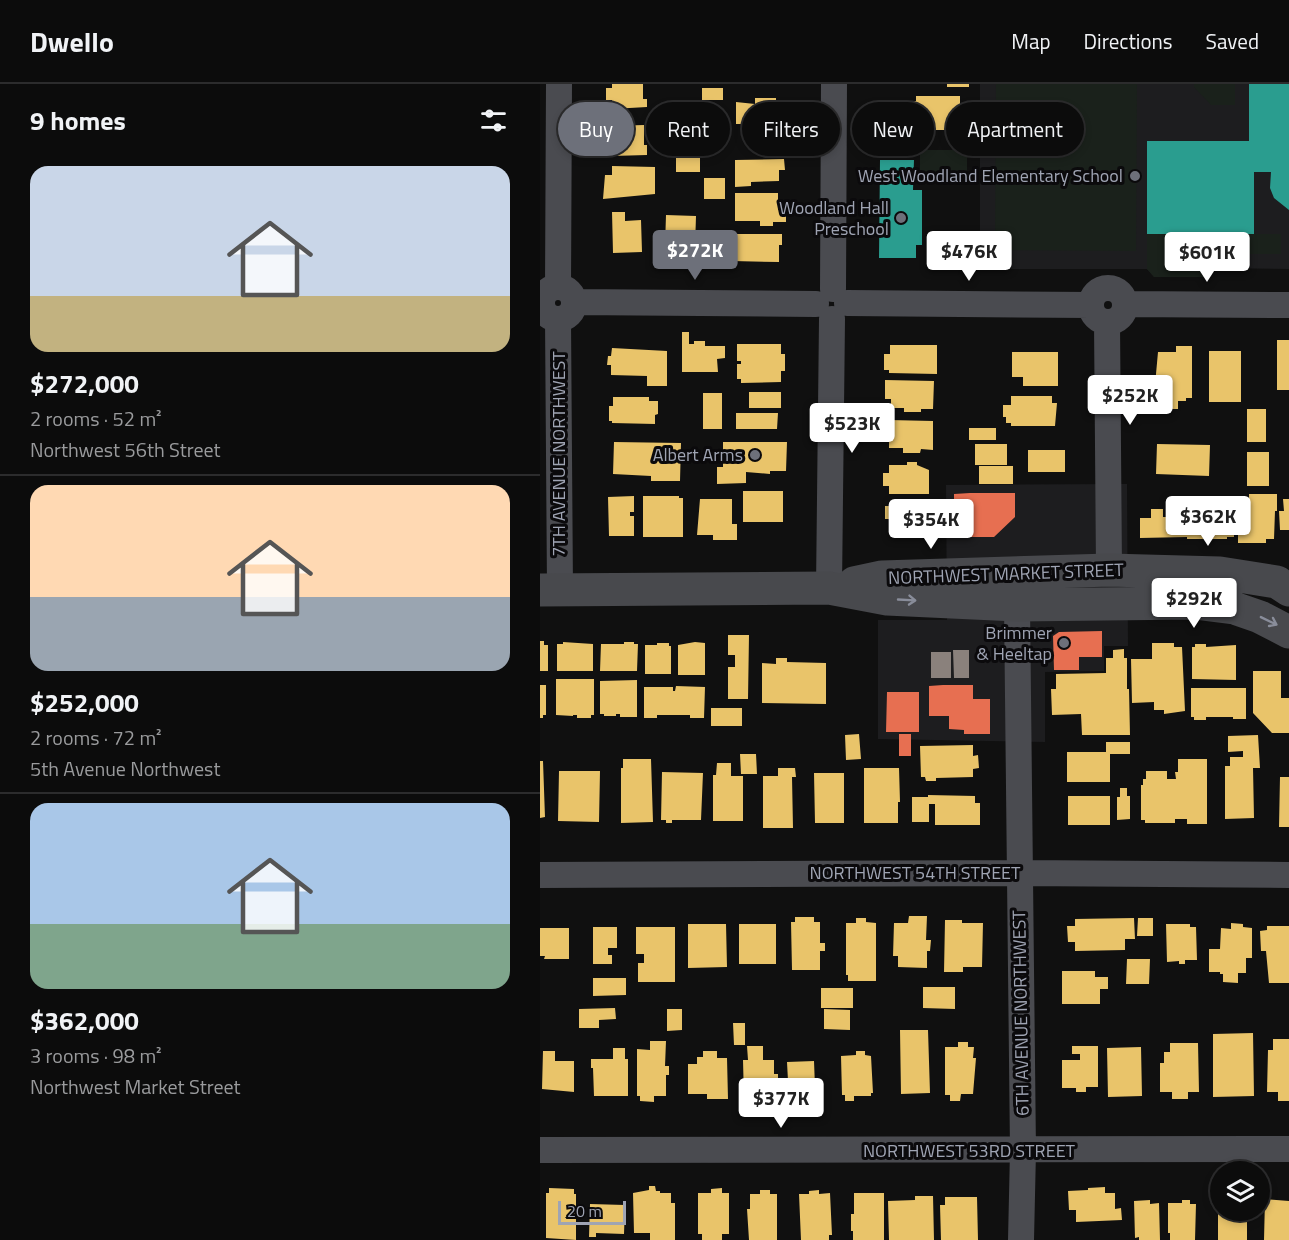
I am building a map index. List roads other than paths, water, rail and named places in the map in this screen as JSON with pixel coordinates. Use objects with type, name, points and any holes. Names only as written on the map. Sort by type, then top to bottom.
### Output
[{"type":"main road","name":"NORTHWEST MARKET STREET","points":[[829,588],[882,577],[1109,570],[1220,573],[1277,582],[1289,590]]},
{"type":"main road","points":[[1220,573],[1289,573]]},
{"type":"main road","name":"NORTHWEST MARKET STREET","points":[[550,590],[829,588],[887,599],[1017,605],[1194,603],[1234,608],[1260,617],[1289,632]]},
{"type":"main road","points":[[1164,603],[1220,590],[1289,595]]},
{"type":"street","name":"7TH AVENUE NORTHWEST","points":[[550,590],[559,84]]},
{"type":"street","points":[[829,588],[834,84]]},
{"type":"street","points":[[1109,570],[1099,314],[1095,294],[1106,288],[1117,291],[1121,294],[1125,304],[1289,305]]},
{"type":"street","points":[[555,302],[832,304],[1099,314]]},
{"type":"street","name":"6TH AVENUE NORTHWEST","points":[[1017,605],[1018,873],[1023,1151],[1021,1240]]},
{"type":"street","name":"NORTHWEST 54TH STREET","points":[[540,875],[1018,873],[1289,875]]},
{"type":"street","name":"NORTHWEST 53RD STREET","points":[[540,1150],[1289,1149]]},
{"type":"place","name":"West Woodland Elementary School","points":[[1135,176]]},
{"type":"place","name":"Woodland Hall Preschool","points":[[901,218]]},
{"type":"place","name":"Albert Arms","points":[[755,455]]},
{"type":"place","name":"Brimmer & Heeltap","points":[[1064,643]]}]
